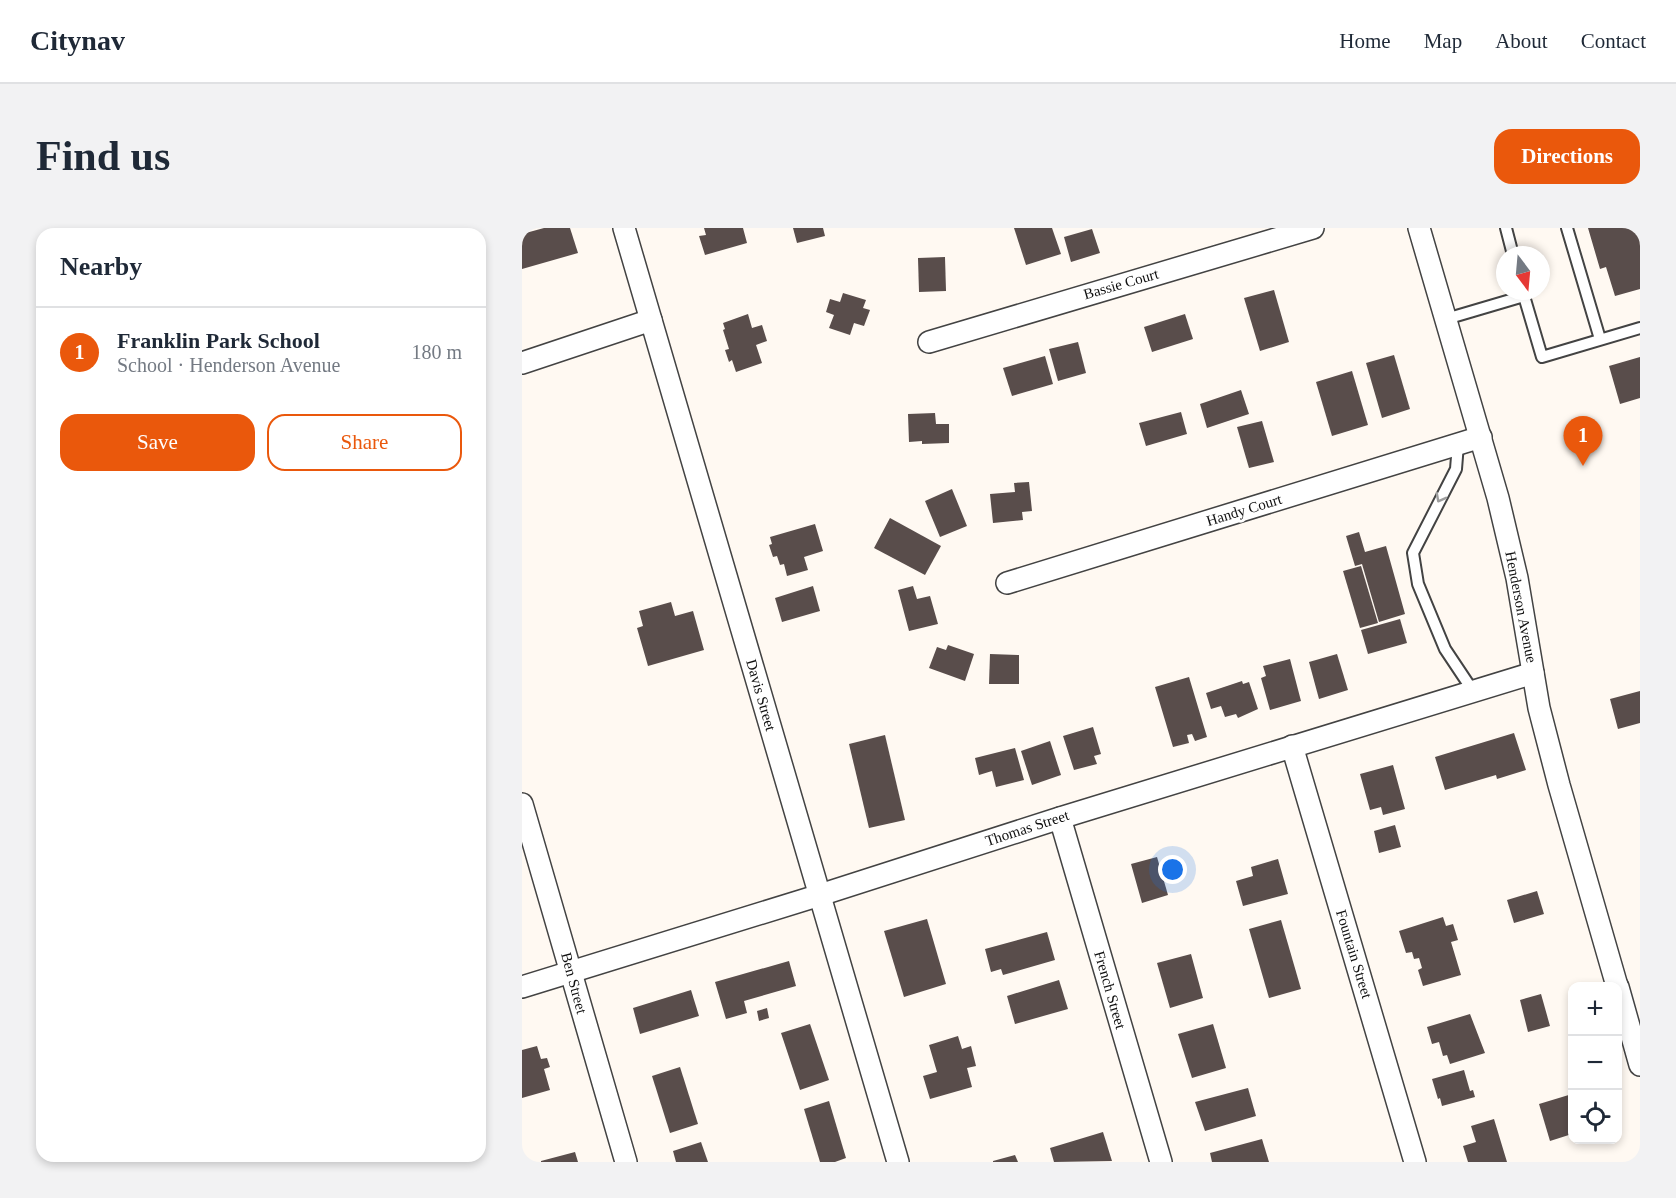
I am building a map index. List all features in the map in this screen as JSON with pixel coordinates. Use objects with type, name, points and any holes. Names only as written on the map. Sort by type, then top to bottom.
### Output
[{"type":"street","name":"Davis Street","points":[[624,228],[898,1162]]},
{"type":"street","name":"Bassie Court","points":[[929,342],[1313,228]]},
{"type":"street","name":"Henderson Avenue","points":[[1419,228],[1481,437],[1517,578],[1539,708],[1616,982]]},
{"type":"street","points":[[522,363],[651,320]]},
{"type":"street","name":"Handy Court","points":[[1008,583],[1481,437]]},
{"type":"street","name":"Thomas Street","points":[[522,987],[1060,818],[1533,673]]},
{"type":"street","name":"Fountain Street","points":[[1292,746],[1415,1162]]},
{"type":"street","name":"Ben Street","points":[[522,804],[626,1162]]},
{"type":"street","name":"French Street","points":[[1060,818],[1161,1162]]},
{"type":"street","name":"Henderson Avenue","points":[[1622,1004],[1640,1065]]},
{"type":"lane","points":[[1506,228],[1511,246]]},
{"type":"lane","points":[[1568,228],[1600,339]]},
{"type":"lane","points":[[1446,319],[1503,300]]},
{"type":"lane","points":[[1526,300],[1542,357],[1640,328]]},
{"type":"lane","points":[[1458,444],[1456,469],[1413,553],[1418,584],[1445,649],[1473,691]]},
{"type":"building","points":[[544,228],[570,228],[578,253],[522,269],[522,234]]},
{"type":"building","points":[[704,228],[743,228],[747,243],[705,255],[699,236],[706,235]]},
{"type":"building","points":[[793,228],[823,228],[825,236],[797,243]]},
{"type":"building","points":[[1014,228],[1052,228],[1061,254],[1026,265]]},
{"type":"building","points":[[1588,228],[1640,228],[1640,289],[1615,296],[1606,267],[1600,269]]},
{"type":"building","points":[[1092,229],[1100,253],[1071,262],[1064,237]]},
{"type":"building","points":[[945,257],[946,291],[919,292],[918,258]]},
{"type":"building","points":[[1274,290],[1289,342],[1260,351],[1244,298]]},
{"type":"building","points":[[843,293],[866,300],[863,308],[870,310],[864,326],[854,323],[850,335],[829,328],[834,315],[826,312],[830,299],[840,302]]},
{"type":"building","points":[[748,314],[752,328],[762,325],[767,341],[756,345],[762,363],[736,372],[725,350],[729,349],[723,323]]},
{"type":"building","points":[[1185,314],[1193,339],[1152,352],[1144,327]]},
{"type":"building","points":[[1078,342],[1086,373],[1058,381],[1049,349]]},
{"type":"building","points":[[1394,355],[1410,409],[1382,418],[1366,363]]},
{"type":"building","points":[[1045,356],[1053,384],[1012,396],[1003,368]]},
{"type":"building","points":[[1640,357],[1640,398],[1620,404],[1609,366]]},
{"type":"building","points":[[1352,371],[1368,425],[1332,436],[1316,382]]},
{"type":"building","points":[[1241,390],[1249,414],[1207,428],[1200,404]]},
{"type":"building","points":[[1181,412],[1187,434],[1146,446],[1139,423]]},
{"type":"building","points":[[935,413],[936,424],[949,424],[949,443],[909,442],[908,414]]},
{"type":"building","points":[[1262,421],[1274,462],[1249,468],[1237,427]]},
{"type":"building","points":[[1029,482],[1032,511],[1022,512],[1023,520],[993,523],[990,494],[1015,492],[1014,483]]},
{"type":"building","points":[[952,489],[967,526],[940,537],[925,501]]},
{"type":"building","points":[[890,518],[941,546],[925,575],[874,548]]},
{"type":"building","points":[[815,524],[823,551],[804,557],[808,570],[787,576],[784,564],[780,565],[777,556],[773,557],[769,545],[772,544],[770,537]]},
{"type":"building","points":[[1359,532],[1365,552],[1386,546],[1405,614],[1379,622],[1362,564],[1355,566],[1346,536]]},
{"type":"building","points":[[1361,566],[1378,623],[1360,628],[1343,571]]},
{"type":"building","points":[[813,586],[820,611],[782,622],[775,598]]},
{"type":"building","points":[[913,586],[917,599],[930,596],[938,624],[909,631],[898,590]]},
{"type":"building","points":[[671,602],[675,616],[693,611],[704,650],[648,666],[637,628],[643,626],[639,611]]},
{"type":"building","points":[[1400,619],[1407,643],[1368,654],[1361,630]]},
{"type":"building","points":[[948,645],[974,654],[965,681],[929,668],[937,647],[946,650]]},
{"type":"building","points":[[990,654],[1019,655],[1019,684],[989,684]]},
{"type":"building","points":[[1337,654],[1348,690],[1319,699],[1309,662]]},
{"type":"building","points":[[1290,659],[1301,701],[1270,710],[1261,678],[1266,676],[1263,666]]},
{"type":"building","points":[[1189,677],[1207,737],[1195,741],[1192,734],[1187,735],[1189,743],[1173,747],[1155,687]]},
{"type":"building","points":[[1242,681],[1243,684],[1249,682],[1258,709],[1238,718],[1236,714],[1225,717],[1221,706],[1211,709],[1206,693]]},
{"type":"building","points":[[1640,691],[1640,723],[1618,729],[1610,699]]},
{"type":"building","points":[[1093,727],[1101,754],[1094,756],[1097,764],[1074,770],[1063,736]]},
{"type":"building","points":[[1514,733],[1526,770],[1497,779],[1496,775],[1445,790],[1435,757]]},
{"type":"building","points":[[885,735],[905,820],[869,828],[849,744]]},
{"type":"building","points":[[1050,741],[1061,775],[1032,785],[1021,751]]},
{"type":"building","points":[[1015,748],[1024,780],[996,787],[992,771],[979,775],[975,758]]},
{"type":"building","points":[[1393,765],[1405,809],[1383,815],[1381,807],[1370,810],[1360,774]]},
{"type":"building","points":[[1395,825],[1401,847],[1379,853],[1374,831]]},
{"type":"building","points":[[1157,857],[1168,895],[1142,903],[1131,864]]},
{"type":"building","points":[[1278,859],[1288,894],[1243,906],[1236,881],[1253,876],[1251,867]]},
{"type":"building","points":[[1537,891],[1544,914],[1514,923],[1507,900]]},
{"type":"building","points":[[1443,917],[1446,926],[1453,924],[1458,940],[1451,942],[1461,975],[1423,986],[1418,970],[1422,968],[1419,958],[1414,959],[1412,952],[1406,953],[1399,931]]},
{"type":"building","points":[[927,919],[946,984],[904,997],[884,931]]},
{"type":"building","points":[[1281,920],[1301,989],[1269,998],[1249,929]]},
{"type":"building","points":[[1047,932],[1055,960],[1003,975],[1001,969],[991,972],[985,949]]},
{"type":"building","points":[[1191,954],[1203,998],[1170,1008],[1157,963]]},
{"type":"building","points":[[789,961],[796,986],[744,1001],[747,1013],[726,1019],[715,982]]},
{"type":"building","points":[[1059,980],[1068,1009],[1015,1024],[1007,996]]},
{"type":"building","points":[[691,990],[699,1016],[640,1034],[633,1008]]},
{"type":"building","points":[[1541,994],[1550,1026],[1528,1032],[1520,1000]]},
{"type":"building","points":[[767,1008],[769,1018],[759,1021],[757,1011]]},
{"type":"building","points":[[1470,1014],[1485,1053],[1450,1064],[1447,1055],[1443,1056],[1439,1042],[1432,1044],[1427,1027]]},
{"type":"building","points":[[810,1024],[829,1080],[800,1090],[781,1033]]},
{"type":"building","points":[[1213,1024],[1226,1068],[1192,1078],[1178,1034]]},
{"type":"building","points":[[958,1036],[962,1049],[971,1046],[976,1066],[967,1068],[972,1087],[930,1099],[923,1076],[937,1072],[929,1045]]},
{"type":"building","points":[[537,1046],[541,1059],[547,1058],[550,1067],[544,1069],[550,1090],[522,1098],[522,1050]]},
{"type":"building","points":[[680,1067],[698,1124],[670,1133],[652,1076]]},
{"type":"building","points":[[1464,1070],[1470,1091],[1473,1090],[1475,1097],[1442,1106],[1432,1079]]},
{"type":"building","points":[[1248,1088],[1256,1116],[1205,1131],[1195,1102]]},
{"type":"building","points":[[1568,1095],[1568,1135],[1550,1141],[1539,1104]]},
{"type":"building","points":[[829,1101],[846,1158],[835,1162],[820,1162],[804,1109]]},
{"type":"building","points":[[1494,1119],[1507,1162],[1468,1162],[1463,1146],[1476,1142],[1471,1126]]},
{"type":"building","points":[[1103,1132],[1112,1161],[1054,1162],[1050,1148]]},
{"type":"building","points":[[1262,1139],[1269,1162],[1212,1162],[1210,1153]]},
{"type":"building","points":[[701,1142],[708,1162],[676,1162],[673,1151]]},
{"type":"building","points":[[575,1152],[578,1162],[541,1162],[541,1161]]},
{"type":"building","points":[[1015,1155],[1018,1162],[993,1162],[993,1161]]},
{"type":"place","name":"Franklin Park School","points":[[1583,466]]}]
